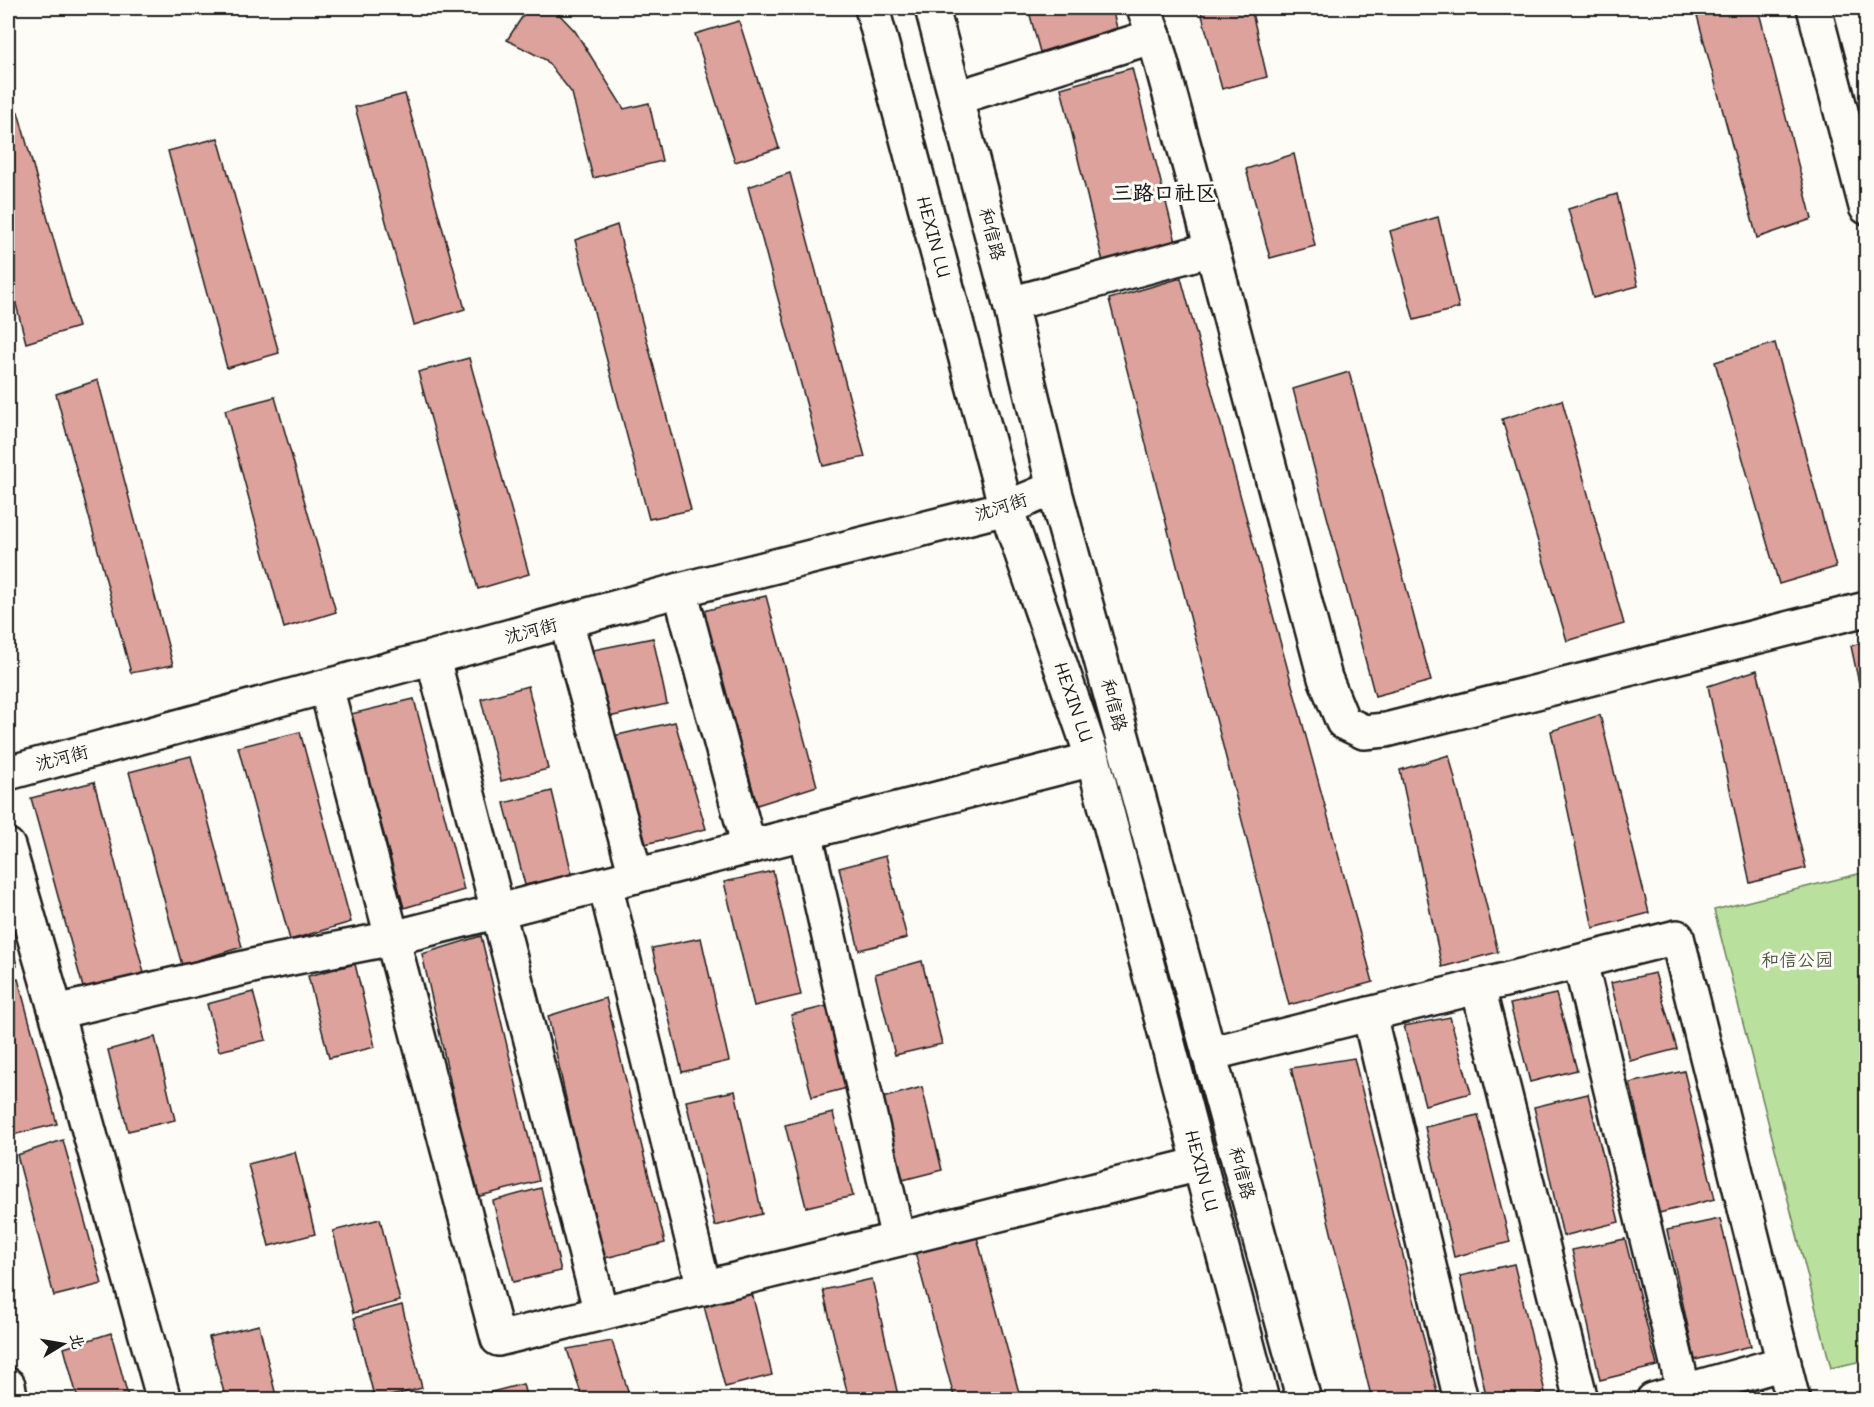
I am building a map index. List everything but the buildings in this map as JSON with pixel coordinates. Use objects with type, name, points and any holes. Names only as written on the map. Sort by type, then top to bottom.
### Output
[{"type":"street","name":"HEXIN LU","points":[[872,8],[1006,508],[1094,759],[1262,1400]]},
{"type":"street","name":"和信路","points":[[932,8],[1010,304],[1054,488],[1304,1400]]},
{"type":"street","points":[[1814,8],[1866,207]]},
{"type":"street","points":[[956,98],[1149,22],[1212,249],[1325,678],[1343,722],[1364,732],[1386,730],[1866,609]]},
{"type":"street","points":[[1010,304],[1212,249]]},
{"type":"street","name":"沈河街","points":[[8,773],[680,590],[1006,508],[1054,488]]},
{"type":"street","points":[[680,590],[749,847]]},
{"type":"street","points":[[566,621],[704,1288]]},
{"type":"street","points":[[433,658],[601,1313]]},
{"type":"street","points":[[326,687],[498,1339],[1200,1164]]},
{"type":"street","points":[[56,1012],[261,964],[393,938],[1094,759]]},
{"type":"street","points":[[805,832],[898,1239]]},
{"type":"street","points":[[8,846],[164,1400]]},
{"type":"street","points":[[1209,1054],[1677,937],[1793,1400]]},
{"type":"street","points":[[1580,962],[1685,1395]]},
{"type":"street","points":[[1478,987],[1581,1400]]},
{"type":"street","points":[[1369,1014],[1461,1400]]},
{"type":"street","points":[[1653,1400],[1685,1395],[1784,1363]]},
{"type":"street","points":[[8,1385],[11,1400]]},
{"type":"green space","name":"和信公园","points":[[1866,872],[1866,1360],[1831,1368],[1714,910]]},
{"type":"district","name":"三路口社区","points":[[1164,193]]}]
